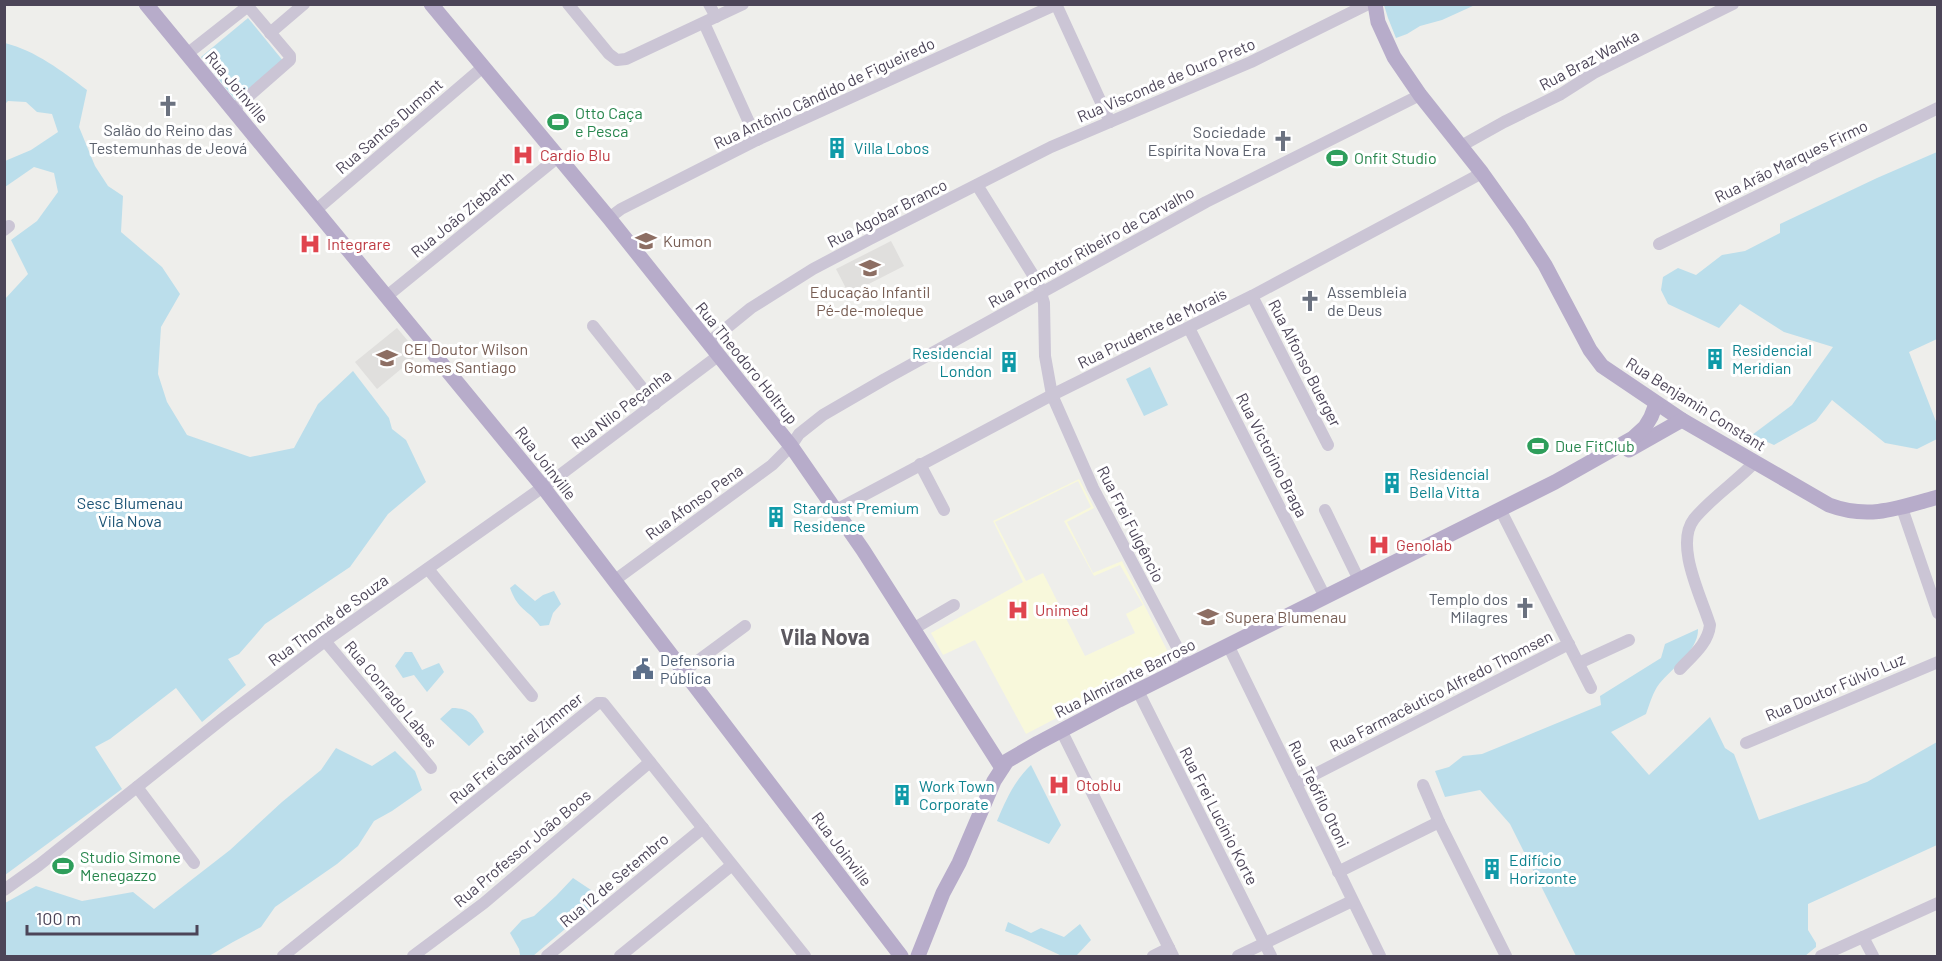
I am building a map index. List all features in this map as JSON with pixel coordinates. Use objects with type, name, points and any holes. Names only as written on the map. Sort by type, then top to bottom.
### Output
[{"type":"main road","name":"Rua Joinville","points":[[146,4],[543,487],[901,957]]},
{"type":"main road","name":"Rua Theodoro Holtrup","points":[[431,4],[609,218],[790,446],[836,510],[1002,768]]},
{"type":"main road","name":"Rua Benjamin Constant","points":[[1375,4],[1378,22],[1394,57],[1420,95],[1482,173],[1545,265],[1590,350],[1602,366],[1682,420],[1814,497],[1839,508],[1871,513],[1902,508],[1938,497]]},
{"type":"main road","name":"Rua Almirante Barroso","points":[[918,957],[943,893],[959,863],[994,781],[1002,768],[1014,756],[1228,645],[1554,482],[1634,438],[1646,427],[1656,404]]},
{"type":"main road","name":"Rua Almirante Barroso","points":[[1554,482],[1587,471],[1682,420]]},
{"type":"main road","name":"Rua Almirante Barroso","points":[[926,957],[950,896],[959,863]]},
{"type":"street","points":[[270,33],[304,4]]},
{"type":"street","points":[[568,4],[616,60],[627,59],[744,4]]},
{"type":"street","points":[[709,4],[716,17]]},
{"type":"street","name":"Rua Visconde de Ouro Preto","points":[[977,185],[1051,147],[1251,62],[1368,4]]},
{"type":"street","name":"Rua Braz Wanka","points":[[1461,146],[1561,94],[1594,73],[1733,4]]},
{"type":"street","points":[[187,54],[247,5],[290,56],[289,63],[233,110]]},
{"type":"street","points":[[1056,5],[1110,122]]},
{"type":"street","name":"Rua Antônio Cândido de Figueiredo","points":[[609,218],[631,204],[757,140],[1056,5]]},
{"type":"street","points":[[704,23],[757,140]]},
{"type":"street","name":"Rua Santos Dumont","points":[[316,210],[483,67]]},
{"type":"street","name":"Rua Promotor Ribeiro de Carvalho","points":[[790,446],[799,434],[823,415],[885,379],[1206,202],[1420,95]]},
{"type":"street","name":"Rua Arão Marques Firmo","points":[[1659,244],[1938,108]]},
{"type":"street","name":"Rua João Ziebarth","points":[[387,296],[558,158]]},
{"type":"street","name":"Rua Prudente de Morais","points":[[836,510],[1052,395],[1252,296],[1482,173]]},
{"type":"street","points":[[977,185],[1038,283],[1042,294]]},
{"type":"street","name":"Rua Agobar Branco","points":[[708,343],[751,308],[813,269],[977,185]]},
{"type":"street","name":"Rua Frei Fulgêncio","points":[[1042,294],[1045,356],[1052,395],[1093,488],[1187,666]]},
{"type":"street","name":"Rua Alfonso Buerger","points":[[1252,296],[1328,444]]},
{"type":"street","points":[[593,327],[655,404]]},
{"type":"street","name":"Rua Victorino Braga","points":[[1189,328],[1325,597]]},
{"type":"street","name":"Rua Nilo Peçanha","points":[[543,487],[718,356]]},
{"type":"street","name":"Rua Afonso Pena","points":[[615,580],[772,465],[790,446]]},
{"type":"street","points":[[1680,669],[1701,647],[1709,633],[1710,626],[1688,559],[1686,542],[1688,530],[1694,519],[1755,462]]},
{"type":"street","points":[[920,464],[944,510]]},
{"type":"street","name":"Rua Thomé de Souza","points":[[4,890],[325,641],[543,487]]},
{"type":"street","points":[[1902,508],[1938,613]]},
{"type":"street","points":[[1500,509],[1592,688]]},
{"type":"street","points":[[1324,510],[1359,580]]},
{"type":"street","points":[[428,569],[532,696]]},
{"type":"street","points":[[913,629],[954,605]]},
{"type":"street","points":[[684,671],[745,626]]},
{"type":"street","points":[[1579,663],[1629,639]]},
{"type":"street","name":"Rua Conrado Labes","points":[[325,641],[431,768]]},
{"type":"street","name":"Rua Farmacêutico Alfredo Thomsen","points":[[1296,784],[1569,644]]},
{"type":"street","name":"Rua Teófilo Otoni","points":[[1228,645],[1380,957]]},
{"type":"street","name":"Rua Doutor Fúlvio Luz","points":[[1746,743],[1938,662]]},
{"type":"street","name":"Rua Frei Lucínio Korte","points":[[1138,691],[1271,957]]},
{"type":"street","name":"Rua Frei Gabriel Zimmer","points":[[283,957],[598,703],[603,703],[805,957]]},
{"type":"street","points":[[1061,730],[1171,952],[1154,957]]},
{"type":"street","name":"Rua Professor João Boos","points":[[413,957],[484,903],[650,762]]},
{"type":"street","points":[[1423,785],[1506,957]]},
{"type":"street","points":[[137,787],[194,863]]},
{"type":"street","points":[[1338,872],[1439,822]]},
{"type":"street","name":"Rua 12 de Setembro","points":[[547,957],[703,828]]},
{"type":"street","points":[[620,957],[732,865]]},
{"type":"street","points":[[1238,957],[1352,901]]},
{"type":"street","points":[[1821,957],[1938,903]]},
{"type":"street","points":[[1863,937],[1873,957]]},
{"type":"shaded area","name":"Educação Infantil Pé-de-moleque","points":[[891,241],[904,266],[849,294],[836,269]]},
{"type":"shaded area","name":"CEI Doutor Wilson Gomes Santiago","points":[[397,328],[419,354],[377,389],[355,362]]},
{"type":"shaded area","name":"Unimed","points":[[1079,479],[1094,508],[1067,522],[1093,573],[1122,561],[1171,658],[1026,734],[975,640],[943,655],[931,633],[1023,582],[993,521]],"holes":[[[1078,481],[1091,507],[1064,521],[1094,576],[1120,565],[1143,605],[1126,614],[1135,633],[1085,656],[1043,573],[1026,581],[995,522]]]},
{"type":"green space","points":[[1384,4],[1475,5],[1442,20],[1420,26],[1396,38]]},
{"type":"green space","points":[[248,18],[284,62],[236,101],[201,57]]},
{"type":"green space","name":"Sesc Blumenau Vila Nova","points":[[5,43],[38,56],[87,90],[79,127],[95,166],[108,186],[123,196],[121,232],[162,267],[180,294],[161,327],[158,374],[167,402],[187,435],[250,457],[294,448],[318,404],[353,371],[389,418],[392,429],[406,440],[426,482],[388,514],[350,567],[265,624],[239,654],[228,659],[246,685],[202,722],[176,688],[110,739],[95,747],[122,789],[5,875],[5,299],[28,274],[11,240],[37,221],[58,192],[54,173],[34,167],[5,187],[5,161],[31,150],[58,132],[52,114],[37,112],[26,102],[8,101],[5,104]]},
{"type":"green space","points":[[1937,152],[1937,339],[1909,352],[1937,424],[1937,439],[1917,449],[1885,443],[1832,400],[1816,421],[1774,445],[1752,435],[1792,405],[1833,347],[1784,332],[1740,304],[1719,328],[1668,304],[1661,290],[1663,277],[1678,268],[1696,275],[1722,255],[1745,251],[1780,233],[1780,224]]},
{"type":"green space","points":[[1150,367],[1168,405],[1144,416],[1126,379]]},
{"type":"green space","points":[[515,584],[535,601],[554,591],[561,604],[553,613],[549,625],[540,626],[520,606],[510,588]]},
{"type":"green space","points":[[1698,629],[1694,645],[1657,687],[1646,714],[1611,732],[1649,775],[1710,717],[1725,748],[1734,754],[1759,820],[1867,782],[1937,742],[1937,845],[1808,904],[1808,930],[1816,947],[1805,956],[1576,956],[1510,824],[1480,790],[1445,797],[1435,771],[1449,767],[1463,756],[1482,754],[1601,705],[1600,696],[1661,658],[1665,644]]},
{"type":"green space","points":[[405,652],[412,652],[422,670],[439,663],[444,672],[427,692],[414,675],[403,678],[395,666]]},
{"type":"green space","points":[[452,708],[472,714],[484,732],[469,746],[440,719]]},
{"type":"green space","points":[[336,748],[372,766],[395,751],[415,771],[422,790],[374,821],[358,846],[337,864],[275,907],[261,927],[209,956],[5,956],[5,903],[36,886],[82,901],[133,892],[154,909],[230,850],[321,770]]},
{"type":"green space","points":[[1031,765],[1061,825],[1049,844],[997,821],[1015,784]]},
{"type":"green space","points":[[573,878],[591,890],[597,902],[533,956],[520,955],[510,933],[522,920],[534,916]]},
{"type":"green space","points":[[1008,922],[1031,933],[1041,928],[1064,937],[1080,924],[1091,940],[1077,955],[1062,956],[1005,931]]},
{"type":"place","name":"Salão do Reino das Testemunhas de Jeová","points":[[168,106]]},
{"type":"place","name":"Otto Caça e Pesca","points":[[558,122]]},
{"type":"place","name":"Sociedade Espírita Nova Era","points":[[1283,141]]},
{"type":"place","name":"Villa Lobos","points":[[837,148]]},
{"type":"place","name":"Cardio Blu","points":[[523,155]]},
{"type":"place","name":"Onfit Studio","points":[[1337,158]]},
{"type":"place","name":"Kumon","points":[[646,241]]},
{"type":"place","name":"Integrare","points":[[310,244]]},
{"type":"place","name":"Educação Infantil Pé-de-moleque","points":[[870,268]]},
{"type":"place","name":"Assembleia de Deus","points":[[1310,301]]},
{"type":"place","name":"CEI Doutor Wilson Gomes Santiago","points":[[387,358]]},
{"type":"place","name":"Residencial Meridian","points":[[1715,359]]},
{"type":"place","name":"Residencial London","points":[[1009,362]]},
{"type":"place","name":"Due FitClub","points":[[1538,446]]},
{"type":"place","name":"Residencial Bella Vitta","points":[[1392,483]]},
{"type":"place","name":"Stardust Premium Residence","points":[[776,517]]},
{"type":"place","name":"Genolab","points":[[1379,545]]},
{"type":"place","name":"Templo dos Milagres","points":[[1525,608]]},
{"type":"place","name":"Unimed","points":[[1018,610]]},
{"type":"place","name":"Supera Blumenau","points":[[1208,617]]},
{"type":"place","name":"Defensoria Pública","points":[[643,669]]},
{"type":"place","name":"Otoblu","points":[[1059,785]]},
{"type":"place","name":"Work Town Corporate","points":[[902,795]]},
{"type":"place","name":"Studio Simone Menegazzo","points":[[63,866]]},
{"type":"place","name":"Edifício Horizonte","points":[[1492,869]]},
{"type":"district","name":"Vila Nova","points":[[825,637]]}]
